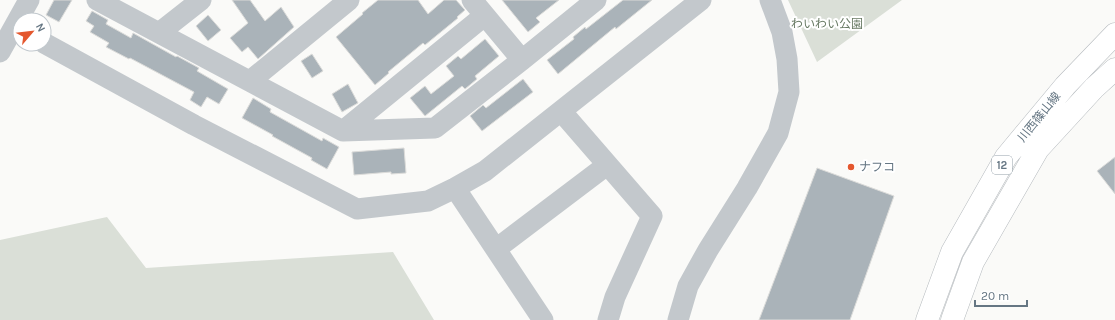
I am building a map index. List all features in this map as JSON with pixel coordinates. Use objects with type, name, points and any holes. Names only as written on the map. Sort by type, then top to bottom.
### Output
[{"type":"main road","name":"川西篠山線","points":[[928,320],[952,252],[1006,157],[1065,86],[1115,34]]},
{"type":"main road","name":"川西篠山線","points":[[952,320],[973,262],[1038,149],[1094,88],[1115,69]]},
{"type":"street","points":[[0,52],[11,25],[29,0]]},
{"type":"street","points":[[97,0],[343,131],[435,128],[594,1]]},
{"type":"street","points":[[159,33],[201,0]]},
{"type":"street","points":[[250,81],[349,0]]},
{"type":"street","points":[[52,47],[194,125],[357,209],[428,201],[485,171],[701,0]]},
{"type":"street","points":[[678,320],[684,298],[708,250],[747,188],[778,133],[789,92],[787,59],[782,32],[770,0]]},
{"type":"street","points":[[343,131],[478,8],[522,60]]},
{"type":"street","points":[[561,111],[652,216],[615,298],[608,320]]},
{"type":"street","points":[[496,248],[607,165]]},
{"type":"street","points":[[455,188],[543,320]]},
{"type":"green space","name":"わいわい公園","points":[[788,0],[902,0],[817,62]]},
{"type":"green space","points":[[107,217],[146,268],[393,252],[434,320],[0,320],[0,240]]},
{"type":"building","points":[[54,0],[72,0],[59,22],[52,18],[52,12],[48,12]]},
{"type":"building","points":[[232,0],[250,0],[265,21],[281,7],[294,27],[258,59],[248,47],[242,52],[230,38],[248,23]]},
{"type":"building","points":[[378,0],[418,0],[428,14],[444,0],[456,0],[465,10],[457,17],[458,18],[425,45],[423,43],[388,72],[389,73],[375,85],[336,37]]},
{"type":"building","points":[[502,0],[559,0],[536,18],[540,22],[528,32]]},
{"type":"building","points":[[623,0],[652,0],[616,29],[615,27],[558,74],[547,60],[574,39],[573,37],[585,27],[586,29]]},
{"type":"building","points":[[92,11],[108,20],[106,24],[131,38],[133,33],[176,57],[177,56],[199,68],[197,71],[228,89],[219,104],[207,97],[201,107],[190,100],[194,92],[106,47],[109,43],[90,32],[94,26],[86,21]]},
{"type":"building","points":[[208,15],[221,30],[208,41],[196,26]]},
{"type":"building","points":[[485,39],[499,56],[475,76],[477,79],[465,89],[462,86],[425,116],[410,98],[425,86],[431,94],[454,76],[446,66],[458,56],[461,59]]},
{"type":"building","points":[[312,54],[323,71],[312,78],[301,61]]},
{"type":"building","points":[[523,79],[533,92],[482,131],[470,116],[483,105],[486,108]]},
{"type":"building","points":[[348,84],[358,103],[342,112],[332,94]]},
{"type":"building","points":[[253,98],[271,109],[270,112],[322,141],[323,138],[339,147],[327,169],[311,160],[312,158],[242,118]]},
{"type":"building","points":[[404,148],[406,173],[391,174],[391,172],[354,175],[352,152]]},
{"type":"building","points":[[1115,157],[1115,194],[1097,171]]},
{"type":"building","points":[[817,168],[894,196],[850,320],[759,320]]},
{"type":"place","name":"ナフコ","points":[[851,167]]}]
